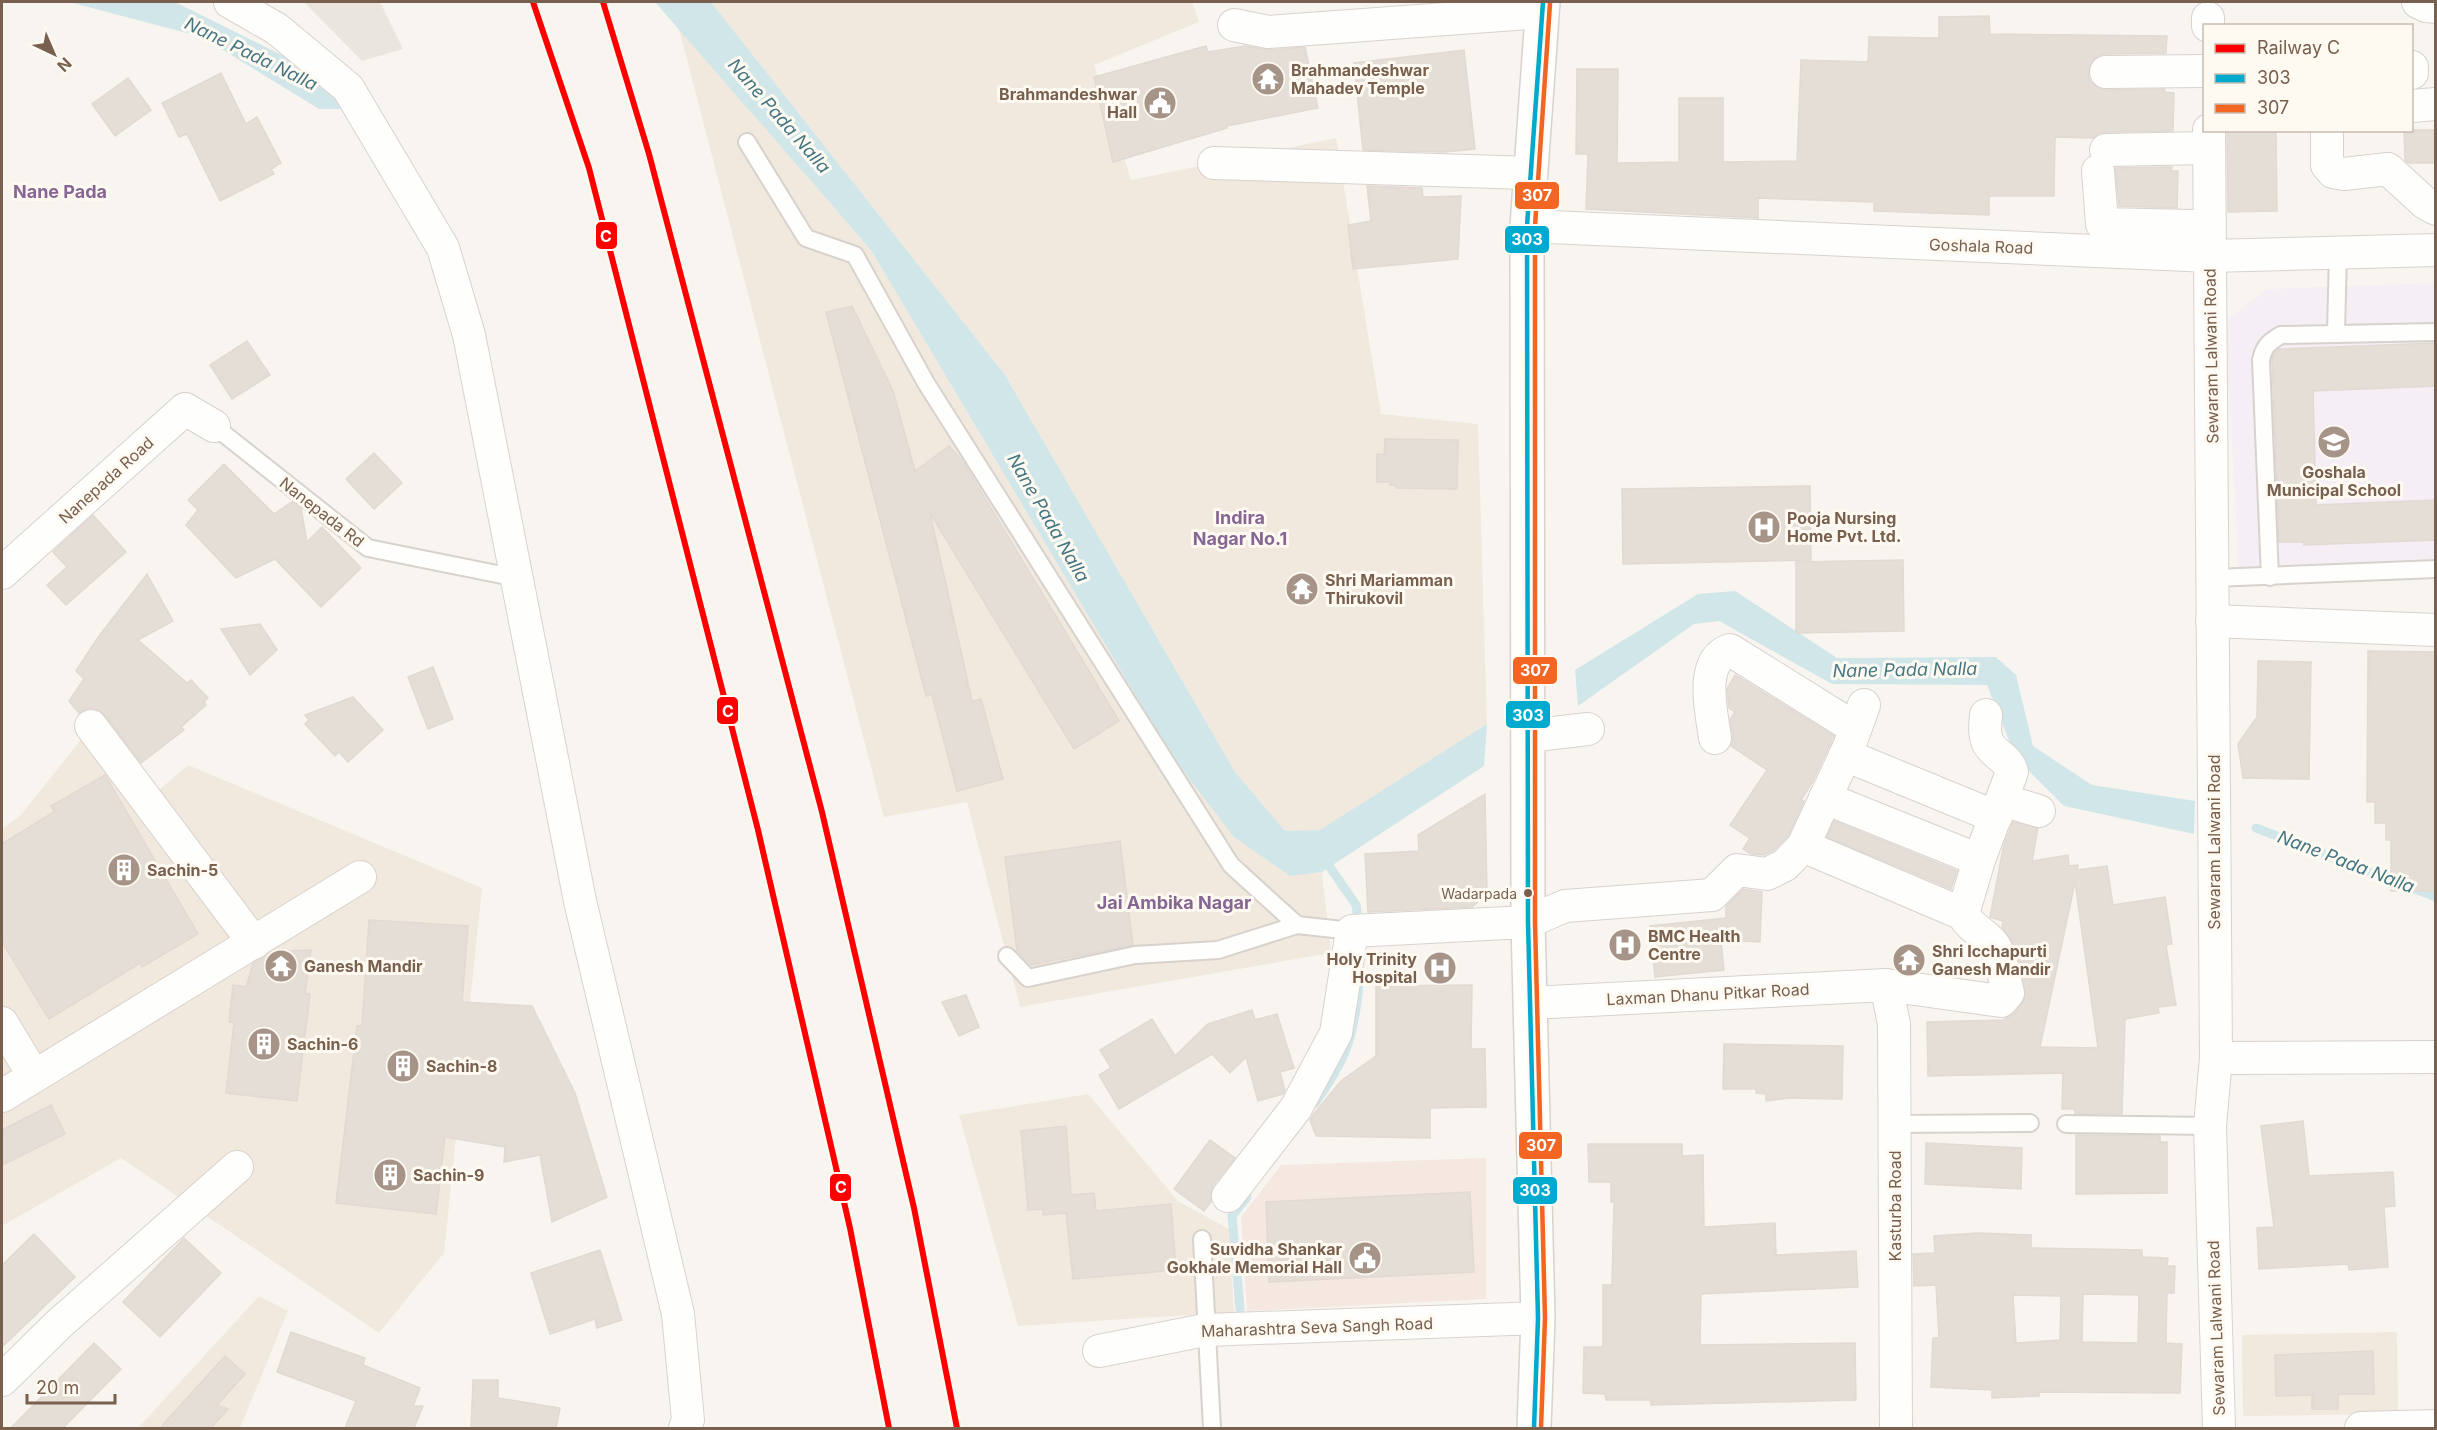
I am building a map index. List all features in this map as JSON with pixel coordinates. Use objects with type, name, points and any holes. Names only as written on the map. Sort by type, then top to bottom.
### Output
[{"type":"street","points":[[230,2],[277,29],[348,88],[443,248],[469,335],[580,901],[678,1314],[688,1420],[685,1428]]},
{"type":"street","points":[[2418,2],[2436,7]]},
{"type":"street","points":[[1234,25],[1268,32],[1336,14],[1542,7],[1527,226],[1528,922],[1538,1318],[1534,1428]]},
{"type":"street","points":[[2106,72],[2203,71]]},
{"type":"street","points":[[2413,106],[2436,104]]},
{"type":"street","points":[[2326,132],[2327,165],[2333,172],[2344,174],[2388,169],[2425,203],[2436,209]]},
{"type":"street","points":[[2198,245],[2102,224],[2102,161],[2203,147]]},
{"type":"street","name":"Sewaram Lalwani Road","points":[[2203,147],[2198,245],[2214,578],[2212,621],[2216,1058],[2211,1126],[2218,1428]]},
{"type":"street","points":[[1214,163],[1530,172]]},
{"type":"street","name":"Goshala Road","points":[[1527,226],[2198,245],[2338,252],[2436,250]]},
{"type":"street","name":"Nanepada Road","points":[[2,573],[185,409],[214,426]]},
{"type":"street","points":[[2212,621],[2436,630]]},
{"type":"street","points":[[1715,738],[1709,678],[1722,654],[1730,650],[1855,729],[1999,808],[2039,810]]},
{"type":"street","points":[[1803,846],[1963,914],[2012,772],[2011,766],[1989,746],[1985,736],[1986,715]]},
{"type":"street","points":[[91,726],[254,943]]},
{"type":"street","points":[[1528,736],[1588,729]]},
{"type":"street","points":[[1228,1196],[1296,1108],[1336,1033],[1353,931],[1528,922],[1565,906],[1712,895],[1737,870],[1767,874],[1785,865],[1803,846],[1855,729]]},
{"type":"street","points":[[1825,798],[1980,860]]},
{"type":"street","points":[[2,1096],[360,877]]},
{"type":"street","name":"Laxman Dhanu Pitkar Road","points":[[1530,1003],[1886,985],[2001,1001],[2008,993],[1997,951],[1993,943],[1967,922],[1963,914]]},
{"type":"street","name":"Kasturba Road","points":[[1886,985],[1894,1024],[1896,1428]]},
{"type":"street","points":[[2,1023],[34,1076]]},
{"type":"street","points":[[2216,1058],[2436,1058]]},
{"type":"street","points":[[2,1380],[59,1324],[237,1167]]},
{"type":"street","name":"Maharashtra Seva Sangh Road","points":[[1099,1351],[1205,1330],[1538,1318]]},
{"type":"street","points":[[2361,1428],[2436,1426]]},
{"type":"lane","points":[[747,142],[806,238],[855,255],[926,383],[1231,865],[1297,925]]},
{"type":"lane","points":[[2336,334],[2338,252]]},
{"type":"lane","points":[[2270,577],[2261,360],[2264,349],[2270,341],[2281,335],[2436,332]]},
{"type":"lane","name":"Nanepada Rd","points":[[214,426],[368,548],[517,578]]},
{"type":"lane","points":[[2214,578],[2436,569]]},
{"type":"lane","points":[[1007,956],[1028,978],[1135,955],[1218,950],[1297,925],[1353,931]]},
{"type":"lane","points":[[1894,1124],[2030,1123]]},
{"type":"lane","points":[[2066,1124],[2211,1126]]},
{"type":"lane","points":[[1202,1239],[1205,1330],[1212,1428]]},
{"type":"shaded area","points":[[304,2],[380,2],[403,49],[362,61]]},
{"type":"shaded area","points":[[711,2],[1192,2],[1199,22],[1094,65],[1131,180],[1336,138],[1381,414],[1478,424],[1487,724],[1320,831],[1285,831],[1235,772],[1005,375]]},
{"type":"shaded area","points":[[679,29],[871,250],[1171,755],[1235,837],[1290,876],[1322,872],[1331,953],[1020,1007],[967,802],[884,817]]},
{"type":"shaded area","name":"Goshala Municipal School","points":[[2435,283],[2435,563],[2239,571],[2225,321],[2267,289]]},
{"type":"shaded area","points":[[83,737],[152,796],[188,765],[482,888],[444,1253],[379,1333],[121,1158],[2,1226],[2,829],[20,816]]},
{"type":"shaded area","points":[[1088,1094],[1178,1201],[1229,1229],[1234,1312],[1018,1326],[959,1115]]},
{"type":"shaded area","name":"Suvidha Shankar Gokhale Memorial Hall","points":[[1486,1158],[1486,1299],[1247,1311],[1241,1217],[1281,1165]]},
{"type":"shaded area","points":[[259,1296],[288,1311],[240,1428],[138,1428]]},
{"type":"shaded area","points":[[2397,1332],[2398,1414],[2243,1416],[2242,1335]]},
{"type":"water","points":[[69,2],[175,2],[330,79],[345,109],[319,109],[202,37]]},
{"type":"water","points":[[655,2],[711,2],[1005,375],[1235,772],[1285,831],[1320,830],[1487,724],[1484,766],[1322,872],[1290,876],[1234,837],[1171,755],[871,250]]},
{"type":"water","points":[[1735,591],[1837,658],[1996,657],[2016,675],[2033,746],[2092,785],[2195,801],[2194,834],[2064,806],[2016,758],[1987,685],[1832,684],[1719,621],[1694,624],[1578,706],[1575,670],[1698,594]]},
{"type":"building","points":[[1989,16],[1990,34],[2167,36],[2166,53],[2097,56],[2091,63],[2088,73],[2090,81],[2106,90],[2165,89],[2164,92],[2174,93],[2173,131],[2106,132],[2093,138],[2055,137],[2054,196],[1989,196],[1989,215],[1874,211],[1874,202],[1758,198],[1758,218],[1586,209],[1588,154],[1576,154],[1577,69],[1618,69],[1617,163],[1679,162],[1679,98],[1723,98],[1723,162],[1797,161],[1801,60],[1868,62],[1869,37],[1939,38],[1939,17]]},
{"type":"building","name":"Brahmandeshwar Hall","points":[[1206,46],[1208,52],[1245,46],[1269,50],[1305,47],[1318,108],[1227,126],[1227,128],[1113,162],[1094,77]]},
{"type":"building","points":[[1464,50],[1475,149],[1444,152],[1363,150],[1354,63]]},
{"type":"building","points":[[221,73],[246,124],[257,117],[281,163],[271,169],[274,174],[220,201],[187,134],[179,137],[162,103]]},
{"type":"building","points":[[128,78],[151,110],[115,136],[92,104]]},
{"type":"building","points":[[2436,130],[2436,163],[2408,163],[2405,160],[2404,132]]},
{"type":"building","points":[[2227,132],[2276,132],[2277,211],[2228,212]]},
{"type":"building","points":[[2172,167],[2171,171],[2178,171],[2177,208],[2119,206],[2115,168]]},
{"type":"building","points":[[1367,186],[1422,188],[1423,197],[1461,196],[1458,259],[1353,269],[1348,225],[1371,221]]},
{"type":"building","points":[[852,306],[893,391],[915,471],[949,446],[963,462],[1119,721],[1074,749],[930,513],[972,701],[981,699],[1003,779],[957,791],[932,695],[926,696],[826,312]]},
{"type":"building","points":[[247,341],[270,375],[232,399],[210,365]]},
{"type":"building","points":[[2436,343],[2436,386],[2313,391],[2316,505],[2436,500],[2436,540],[2304,545],[2304,542],[2279,542],[2272,358],[2276,352],[2279,349]]},
{"type":"building","points":[[1385,439],[1458,440],[1457,489],[1396,488],[1396,485],[1390,485],[1390,482],[1377,482],[1377,454],[1384,455]]},
{"type":"building","points":[[374,453],[402,483],[374,509],[346,479]]},
{"type":"building","points":[[224,464],[274,514],[292,502],[301,508],[307,542],[322,527],[361,568],[321,607],[275,559],[236,578],[186,525],[198,510],[188,500]]},
{"type":"building","points":[[1810,486],[1811,560],[1623,564],[1622,489]]},
{"type":"building","points":[[93,515],[126,552],[66,605],[47,585],[67,567],[53,552]]},
{"type":"building","points":[[1903,560],[1904,631],[1796,633],[1796,562]]},
{"type":"building","points":[[147,574],[173,621],[138,640],[187,683],[191,680],[208,698],[204,702],[206,705],[181,727],[184,730],[141,763],[105,715],[99,710],[89,708],[79,713],[69,701],[84,679],[76,671],[99,636]]},
{"type":"building","points":[[260,624],[277,650],[250,675],[221,629]]},
{"type":"building","points":[[2368,651],[2436,652],[2436,891],[2391,891],[2391,840],[2386,840],[2386,823],[2375,823],[2375,802],[2367,802]]},
{"type":"building","points":[[2258,661],[2311,662],[2309,779],[2243,778],[2238,744],[2257,717]]},
{"type":"building","points":[[433,667],[453,719],[428,729],[408,677]]},
{"type":"building","points":[[1735,675],[1834,736],[1812,783],[1801,800],[1804,801],[1788,836],[1774,850],[1764,855],[1751,854],[1743,849],[1750,838],[1730,825],[1767,770],[1731,746],[1733,736],[1730,720],[1735,712],[1729,708],[1727,689]]},
{"type":"building","points":[[353,697],[383,730],[348,762],[339,752],[335,756],[305,724],[309,720],[305,715]]},
{"type":"building","points":[[105,775],[198,934],[142,967],[140,963],[49,1019],[2,942],[2,844],[54,812],[51,806]]},
{"type":"building","points":[[1485,794],[1487,894],[1472,907],[1368,912],[1365,854],[1419,851],[1418,835]]},
{"type":"building","points":[[1834,821],[1957,871],[1951,889],[1827,837]]},
{"type":"building","points":[[2013,822],[2038,828],[2032,861],[2068,855],[2069,866],[2078,865],[2077,870],[2107,866],[2113,905],[2165,897],[2172,944],[2166,945],[2176,1005],[2158,1007],[2159,1013],[2125,1019],[2122,1114],[2075,1114],[2075,1109],[2062,1109],[2063,1073],[1928,1076],[1927,1022],[2003,1020],[2015,1013],[2025,998],[2017,949],[2002,927],[2003,921],[1990,917],[2004,844]],"holes":[[[2075,882],[2098,1048],[2040,1047]]]},
{"type":"building","points":[[1120,841],[1133,945],[1031,965],[1017,951],[1005,857]]},
{"type":"building","points":[[1743,889],[1762,892],[1760,942],[1721,940],[1724,970],[1655,977],[1650,926],[1726,918],[1726,906]]},
{"type":"building","points":[[369,920],[468,926],[462,1002],[532,1006],[575,1093],[607,1197],[552,1222],[540,1155],[504,1162],[505,1147],[445,1137],[436,1214],[336,1203],[357,1026],[362,1026]]},
{"type":"building","name":"Sachin-6","points":[[311,950],[305,993],[310,994],[297,1101],[226,1093],[234,1023],[229,1022],[233,985],[246,987],[253,963],[272,952]]},
{"type":"building","points":[[1472,985],[1471,1049],[1485,1049],[1486,1107],[1430,1108],[1430,1138],[1316,1136],[1310,1120],[1313,1115],[1341,1081],[1376,1056],[1376,986]]},
{"type":"building","points":[[966,995],[979,1027],[959,1036],[942,1002]]},
{"type":"building","points":[[1252,1010],[1255,1020],[1277,1014],[1294,1068],[1280,1072],[1285,1090],[1283,1094],[1258,1101],[1246,1057],[1230,1073],[1212,1054],[1119,1109],[1099,1075],[1111,1068],[1100,1050],[1152,1019],[1175,1056],[1208,1024]]},
{"type":"building","points":[[1724,1044],[1843,1046],[1842,1099],[1789,1098],[1766,1101],[1766,1094],[1756,1093],[1756,1089],[1723,1089]]},
{"type":"building","points":[[51,1105],[65,1134],[2,1165],[2,1130]]},
{"type":"building","points":[[2303,1121],[2309,1176],[2393,1172],[2395,1206],[2384,1207],[2388,1267],[2349,1270],[2348,1264],[2259,1269],[2257,1228],[2274,1227],[2261,1126]]},
{"type":"building","points":[[1066,1126],[1071,1195],[1094,1193],[1096,1211],[1171,1204],[1176,1270],[1073,1279],[1066,1213],[1043,1215],[1043,1209],[1028,1210],[1021,1131]]},
{"type":"building","points":[[2076,1135],[2160,1136],[2160,1142],[2167,1142],[2167,1193],[2076,1194]]},
{"type":"building","points":[[1210,1140],[1235,1158],[1213,1185],[1211,1202],[1204,1211],[1174,1189]]},
{"type":"building","points":[[1926,1143],[2022,1148],[2021,1189],[1925,1184]]},
{"type":"building","points":[[1588,1144],[1682,1144],[1682,1156],[1703,1155],[1704,1227],[1775,1223],[1776,1255],[1856,1251],[1858,1287],[1701,1294],[1700,1345],[1855,1343],[1856,1400],[1651,1405],[1651,1400],[1606,1400],[1605,1394],[1583,1393],[1584,1347],[1603,1347],[1603,1285],[1612,1285],[1614,1202],[1611,1202],[1611,1182],[1589,1182]]},
{"type":"building","points":[[1470,1192],[1474,1272],[1269,1282],[1266,1202]]},
{"type":"building","points":[[1977,1233],[2031,1235],[2031,1248],[2142,1250],[2142,1257],[2168,1258],[2167,1266],[2175,1266],[2174,1293],[2167,1293],[2166,1343],[2182,1344],[2180,1393],[2039,1392],[2039,1396],[1992,1398],[1992,1390],[1931,1387],[1933,1338],[1939,1338],[1936,1285],[1914,1286],[1913,1254],[1935,1253],[1934,1236]],"holes":[[[2083,1294],[2139,1295],[2138,1343],[2082,1342]],[[2013,1295],[2061,1296],[2060,1340],[2016,1343]]]},
{"type":"building","points":[[34,1234],[75,1277],[2,1347],[2,1265]]},
{"type":"building","points":[[184,1238],[221,1273],[160,1337],[123,1302]]},
{"type":"building","points":[[600,1250],[622,1320],[597,1328],[595,1319],[550,1334],[531,1273]]},
{"type":"building","points":[[291,1332],[365,1358],[363,1365],[420,1388],[413,1406],[423,1406],[414,1428],[345,1428],[356,1401],[277,1372]]},
{"type":"building","points":[[94,1343],[121,1369],[63,1428],[11,1428]]},
{"type":"building","points":[[2373,1351],[2374,1394],[2338,1394],[2338,1409],[2312,1409],[2312,1395],[2276,1396],[2275,1355]]},
{"type":"building","points":[[225,1356],[245,1374],[217,1405],[228,1409],[211,1428],[160,1428]]},
{"type":"building","points":[[473,1380],[498,1380],[498,1398],[560,1408],[556,1428],[471,1428]]},
{"type":"waterway","name":"Nane Pada Nalla","points":[[2256,828],[2436,897]]},
{"type":"waterway","points":[[1323,857],[1356,905],[1359,925]]},
{"type":"waterway","points":[[1315,1103],[1334,1074],[1347,1047],[1359,984]]},
{"type":"waterway","points":[[1240,1309],[1232,1216],[1247,1197]]},
{"type":"rail line","name":"C","points":[[533,2],[589,168],[758,830],[850,1228],[889,1428]]},
{"type":"rail line","name":"C","points":[[603,2],[649,154],[822,812],[914,1208],[957,1428]]},
{"type":"transit line","name":"303","points":[[1534,1428],[1538,1318],[1528,922],[1527,226],[1543,2]]},
{"type":"transit line","name":"307","points":[[1541,1428],[1545,1318],[1535,922],[1535,226],[1550,3]]},
{"type":"place","name":"Brahmandeshwar Mahadev Temple","points":[[1268,79]]},
{"type":"place","name":"Brahmandeshwar Hall","points":[[1160,103]]},
{"type":"place","name":"Goshala Municipal School","points":[[2334,442]]},
{"type":"place","name":"Pooja Nursing Home Pvt. Ltd.","points":[[1764,527]]},
{"type":"place","name":"Shri Mariamman Thirukovil","points":[[1302,589]]},
{"type":"place","name":"Sachin-5","points":[[124,870]]},
{"type":"place","name":"Wadarpada","points":[[1528,893]]},
{"type":"place","name":"BMC Health Centre","points":[[1625,945]]},
{"type":"place","name":"Shri Icchapurti Ganesh Mandir","points":[[1909,960]]},
{"type":"place","name":"Ganesh Mandir","points":[[281,966]]},
{"type":"place","name":"Holy Trinity Hospital","points":[[1440,968]]},
{"type":"place","name":"Sachin-6","points":[[264,1044]]},
{"type":"place","name":"Sachin-8","points":[[403,1066]]},
{"type":"place","name":"Sachin-9","points":[[390,1175]]},
{"type":"place","name":"Suvidha Shankar Gokhale Memorial Hall","points":[[1365,1258]]},
{"type":"district","name":"Nane Pada","points":[[60,192]]},
{"type":"district","name":"Indira Nagar No.1","points":[[1240,528]]},
{"type":"district","name":"Jai Ambika Nagar","points":[[1174,903]]}]
